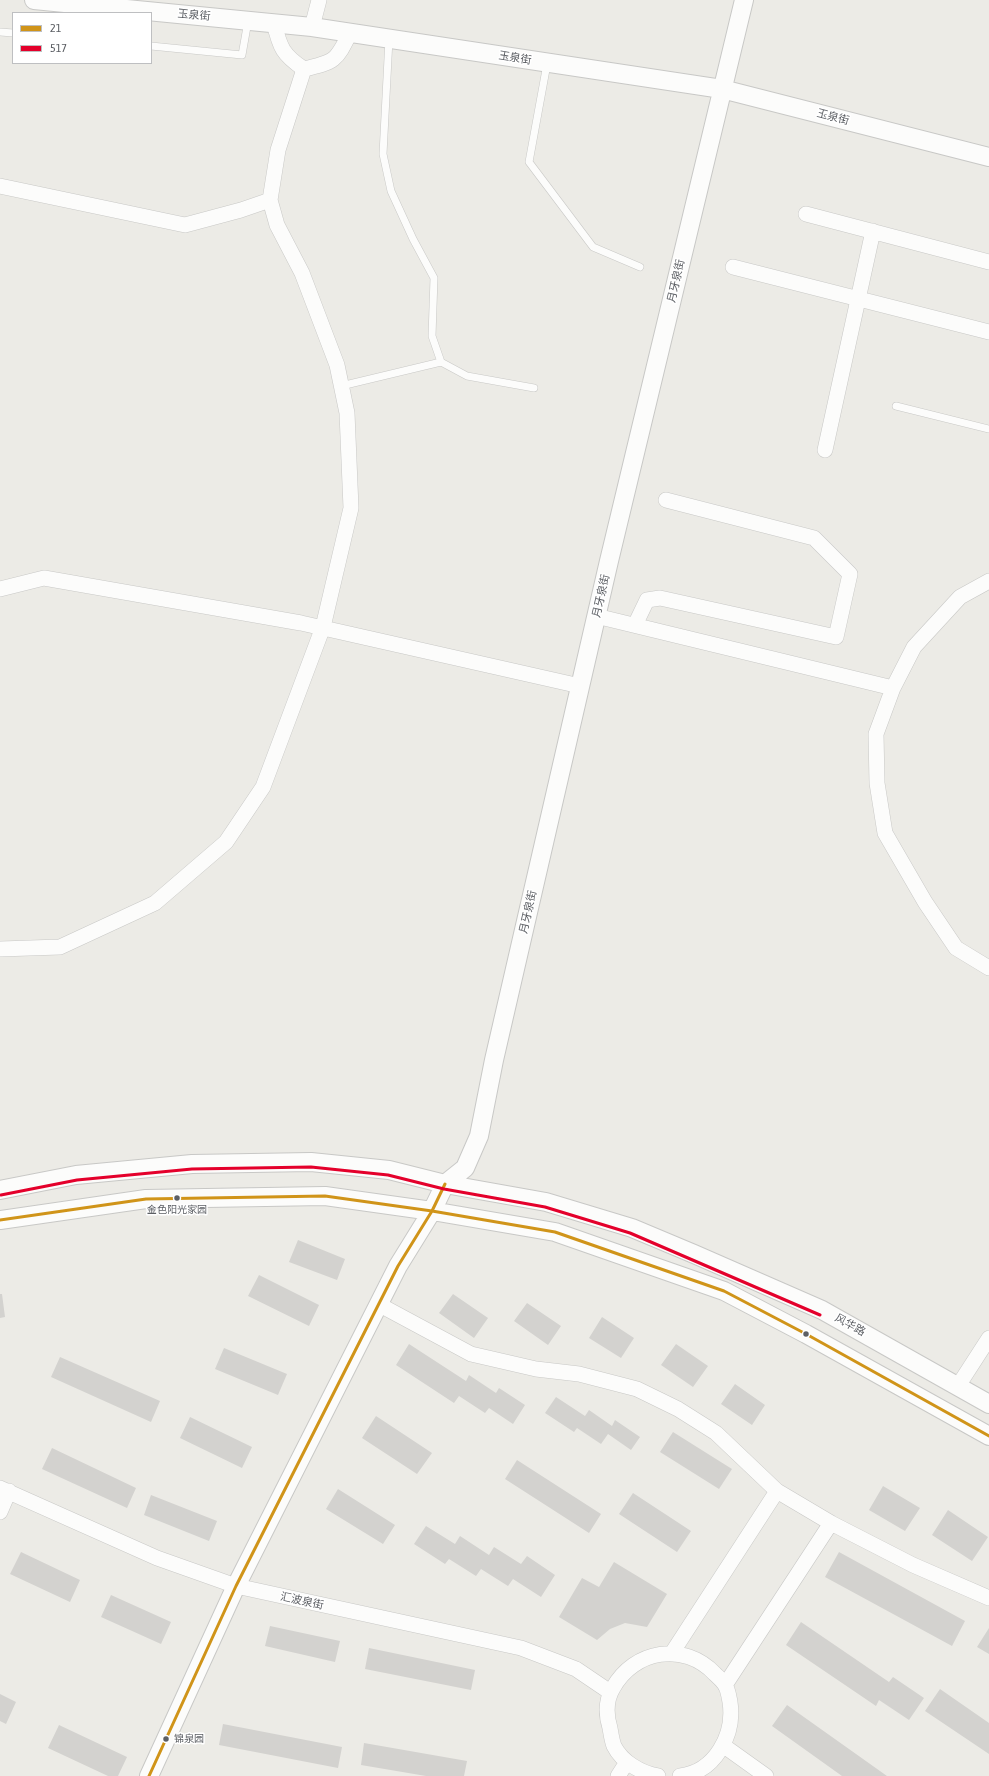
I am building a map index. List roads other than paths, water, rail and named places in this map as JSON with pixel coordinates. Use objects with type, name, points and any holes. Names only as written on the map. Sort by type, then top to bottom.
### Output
[{"type":"street","name":"玉泉街","points":[[34,0],[312,27],[722,89],[989,157]]},
{"type":"street","points":[[312,27],[319,0]]},
{"type":"street","name":"月牙泉街","points":[[445,1184],[465,1168],[479,1136],[498,1044],[596,616],[744,0]]},
{"type":"street","points":[[274,23],[279,42],[289,59],[304,69],[328,64],[340,53],[350,32]]},
{"type":"street","points":[[0,949],[60,947],[155,903],[226,842],[263,787],[323,627],[351,508],[347,413],[336,365],[302,273],[277,225],[270,200],[278,150],[304,69]]},
{"type":"street","points":[[0,186],[185,225],[241,210],[270,200]]},
{"type":"street","points":[[806,214],[989,262]]},
{"type":"street","points":[[825,450],[873,231]]},
{"type":"street","points":[[733,267],[989,332]]},
{"type":"street","points":[[635,625],[647,600],[660,598],[836,637],[850,574],[814,538],[666,500]]},
{"type":"street","points":[[0,589],[44,578],[323,627],[580,686]]},
{"type":"street","points":[[989,581],[960,597],[914,647],[893,688],[876,734],[877,783],[885,833],[925,902],[956,948],[989,968]]},
{"type":"street","points":[[596,616],[893,688]]},
{"type":"street","name":"风华路","points":[[0,1190],[76,1175],[184,1164],[311,1162],[388,1170],[445,1184],[546,1202],[632,1228],[822,1310],[989,1404]]},
{"type":"street","points":[[149,1776],[236,1586],[378,1304],[398,1266],[432,1211],[445,1184]]},
{"type":"street","points":[[0,1220],[146,1199],[325,1196],[432,1211],[555,1232],[724,1291],[813,1338],[989,1436]]},
{"type":"street","points":[[623,1256],[620,1239],[632,1228]]},
{"type":"street","points":[[378,1304],[471,1354],[536,1369],[579,1374],[637,1389],[678,1409],[716,1433],[777,1491],[831,1523],[913,1565],[989,1598]]},
{"type":"street","points":[[958,1386],[989,1338]]},
{"type":"street","points":[[0,1512],[5,1490]]},
{"type":"street","name":"汇波泉街","points":[[5,1490],[157,1558],[236,1586],[521,1648],[576,1669],[610,1692]]},
{"type":"street","points":[[672,1653],[777,1491]]},
{"type":"street","points":[[725,1685],[831,1523]]},
{"type":"street","points":[[658,1776],[638,1770],[627,1762],[614,1746],[606,1714],[610,1692],[619,1677],[631,1665],[652,1655],[672,1653],[693,1658],[710,1668],[725,1685],[731,1712],[730,1730],[724,1746],[714,1759],[700,1769],[680,1776]]},
{"type":"street","points":[[724,1746],[766,1776]]},
{"type":"street","points":[[618,1776],[627,1762]]},
{"type":"lane","points":[[152,46],[242,55],[248,20]]},
{"type":"lane","points":[[0,32],[12,33]]},
{"type":"lane","points":[[389,39],[383,154],[391,191],[413,240],[434,278],[432,336],[441,362]]},
{"type":"lane","points":[[547,62],[529,162],[593,247],[640,267]]},
{"type":"lane","points":[[341,386],[441,362],[467,376],[534,388]]},
{"type":"lane","points":[[896,406],[989,429]]},
{"type":"place","name":"金色阳光家园","points":[[177,1198]]},
{"type":"place","name":"锦泉园","points":[[166,1739]]}]
